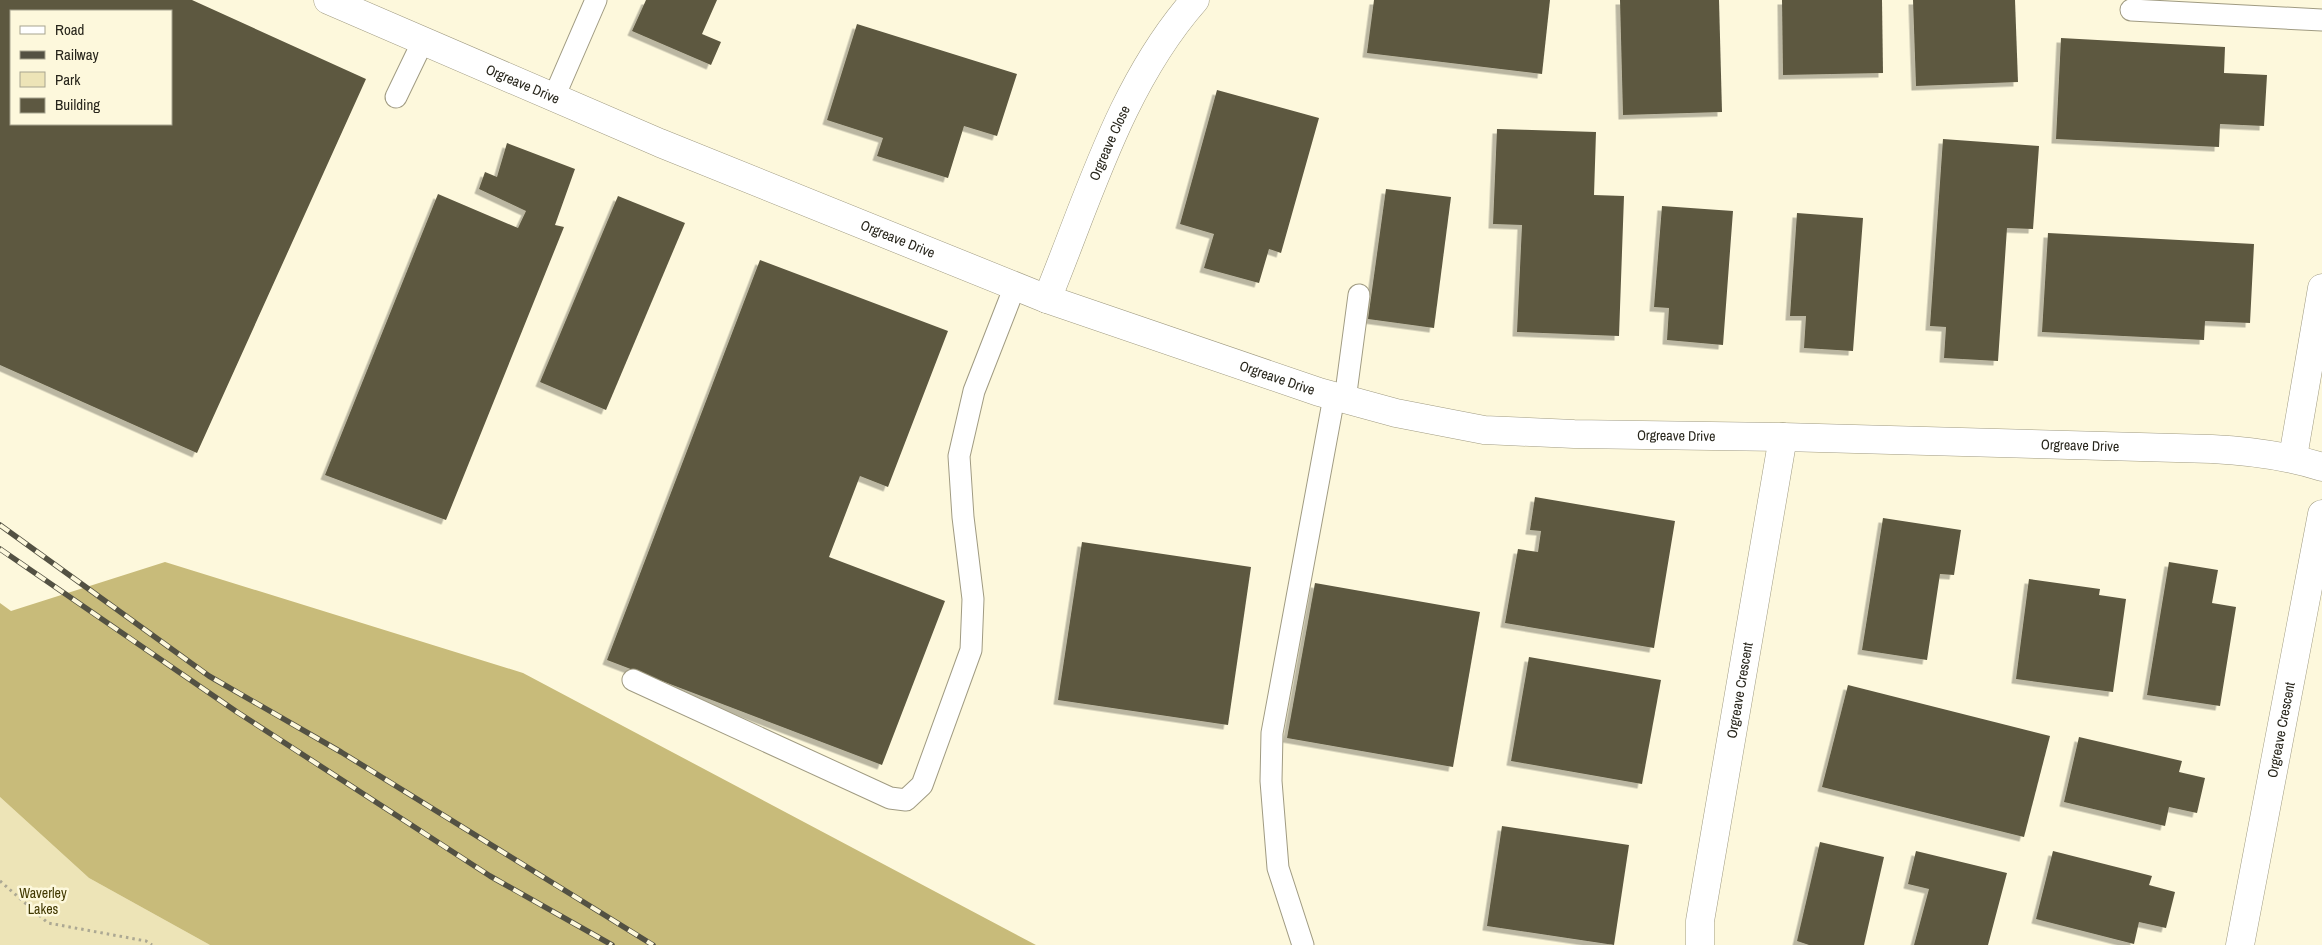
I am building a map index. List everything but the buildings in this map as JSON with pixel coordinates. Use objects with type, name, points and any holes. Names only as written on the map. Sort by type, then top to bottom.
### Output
[{"type":"street","name":"Orgreave Drive","points":[[328,0],[669,147],[1047,299],[1339,398],[1396,413],[1484,430],[2212,449],[2258,452],[2293,458],[2322,466]]},
{"type":"street","name":"Orgreave Close","points":[[1047,299],[1122,114],[1154,55],[1195,0]]},
{"type":"street","points":[[2293,458],[2322,288]]},
{"type":"street","name":"Orgreave Crescent","points":[[1700,945],[1700,921],[1783,437]]},
{"type":"street","name":"Orgreave Crescent","points":[[2240,945],[2322,514]]},
{"type":"lane","points":[[554,97],[596,0]]},
{"type":"lane","points":[[2131,10],[2322,20]]},
{"type":"lane","points":[[396,97],[423,41]]},
{"type":"lane","points":[[633,680],[890,798],[906,800],[922,785],[971,650],[973,599],[963,517],[959,456],[974,391],[1015,286]]},
{"type":"lane","points":[[1303,945],[1278,868],[1271,780],[1272,733],[1359,295]]},
{"type":"path","points":[[0,881],[48,923],[146,941],[152,945]]},
{"type":"green space","name":"Waverley Lakes","points":[[0,797],[89,878],[210,945],[0,945]]},
{"type":"shaded area","points":[[165,562],[523,673],[1036,945],[210,945],[89,878],[0,797],[0,603],[11,611]]},
{"type":"railway","points":[[0,525],[209,676],[341,752],[653,945]]},
{"type":"railway","points":[[0,549],[237,712],[490,876],[612,945]]}]
